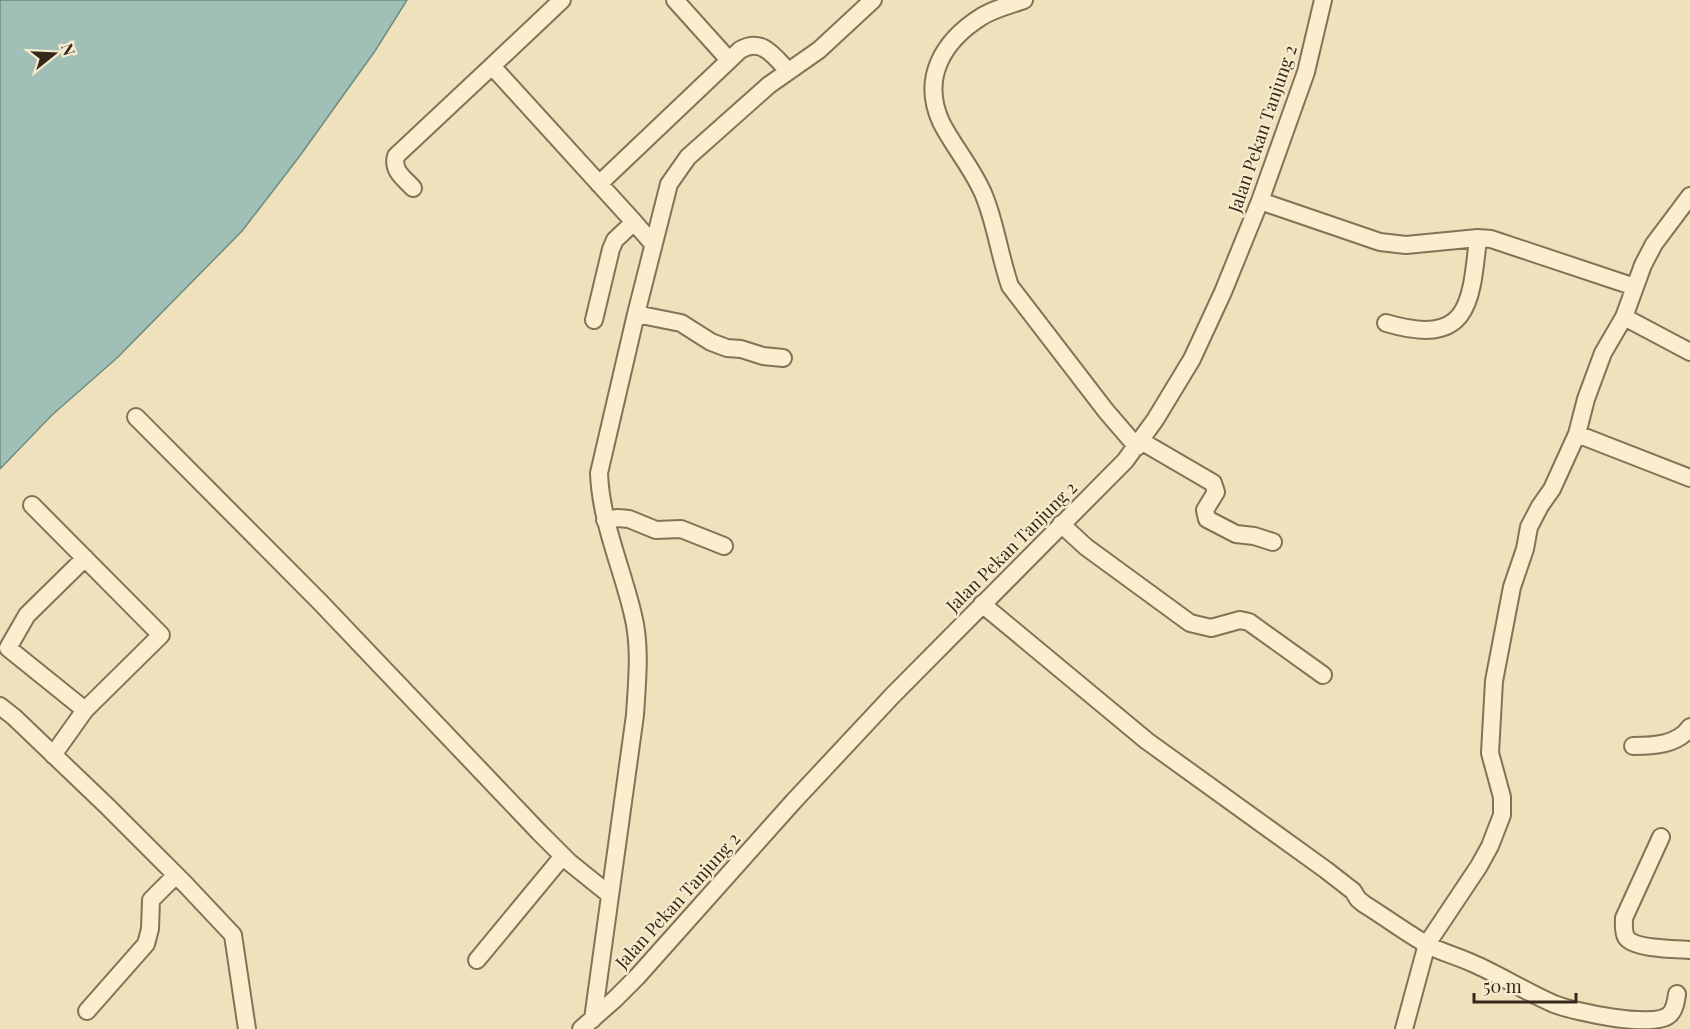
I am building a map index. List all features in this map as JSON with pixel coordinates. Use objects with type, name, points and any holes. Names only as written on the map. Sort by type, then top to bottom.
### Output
[{"type":"street","points":[[413,188],[395,169],[396,156],[562,0]]},
{"type":"street","points":[[675,0],[729,60]]},
{"type":"street","points":[[587,1024],[610,895],[635,715],[637,635],[605,520],[600,496],[599,473],[669,184],[683,163],[769,85],[819,50],[873,0]]},
{"type":"street","points":[[1024,0],[981,16],[954,40],[940,58],[934,76],[935,100],[941,122],[985,196],[1002,264],[1010,286],[1106,411],[1139,444],[1213,483],[1216,492],[1205,510],[1207,519],[1236,534],[1254,536],[1273,542]]},
{"type":"street","name":"Jalan Pekan Tanjung 2","points":[[587,1024],[637,976],[793,802],[893,695],[1125,461],[1139,444],[1192,359],[1223,292],[1260,201],[1306,72],[1323,0]]},
{"type":"street","points":[[599,184],[729,60],[747,46],[761,46],[768,49],[788,71]]},
{"type":"street","points":[[492,66],[653,244]]},
{"type":"street","points":[[1404,1029],[1427,944],[1479,866],[1490,846],[1502,814],[1502,797],[1490,753],[1494,681],[1512,587],[1530,527],[1540,506],[1552,489],[1577,434],[1586,399],[1603,353],[1624,317],[1643,265],[1654,244],[1690,196]]},
{"type":"street","points":[[1260,201],[1380,242],[1406,245],[1478,238],[1503,242],[1635,287]]},
{"type":"street","points":[[594,320],[611,249],[615,240],[634,222]]},
{"type":"street","points":[[1386,323],[1409,330],[1427,331],[1443,328],[1456,322],[1466,309],[1472,287],[1478,238]]},
{"type":"street","points":[[636,314],[681,323],[711,342],[727,348],[783,358]]},
{"type":"street","points":[[1624,317],[1690,352]]},
{"type":"street","points":[[136,417],[320,602],[563,856],[610,895]]},
{"type":"street","points":[[1577,434],[1690,478]]},
{"type":"street","points":[[32,505],[161,635],[85,710],[53,754]]},
{"type":"street","points":[[605,520],[629,519],[656,530],[681,529],[724,546]]},
{"type":"street","points":[[1061,524],[1086,547],[1190,622],[1211,628],[1240,620],[1249,622],[1323,675]]},
{"type":"street","points":[[85,558],[27,615],[8,648],[85,710]]},
{"type":"street","points":[[982,604],[1147,741],[1326,870],[1353,891],[1364,904],[1427,944],[1473,963],[1557,1005],[1606,1017],[1646,1023],[1659,1021],[1669,1016],[1675,1007],[1677,994]]},
{"type":"street","points":[[0,706],[53,754],[176,874],[233,935],[247,1029]]},
{"type":"street","points":[[1633,746],[1653,746],[1671,742],[1686,734],[1690,728]]},
{"type":"street","points":[[1661,837],[1624,918],[1624,929],[1627,939],[1635,945],[1690,950]]},
{"type":"street","points":[[477,960],[563,856]]},
{"type":"street","points":[[87,1011],[146,944],[150,929],[151,900],[176,874]]},
{"type":"water","points":[[0,0],[407,0],[375,51],[299,157],[242,231],[118,357],[52,415],[0,469]]}]
